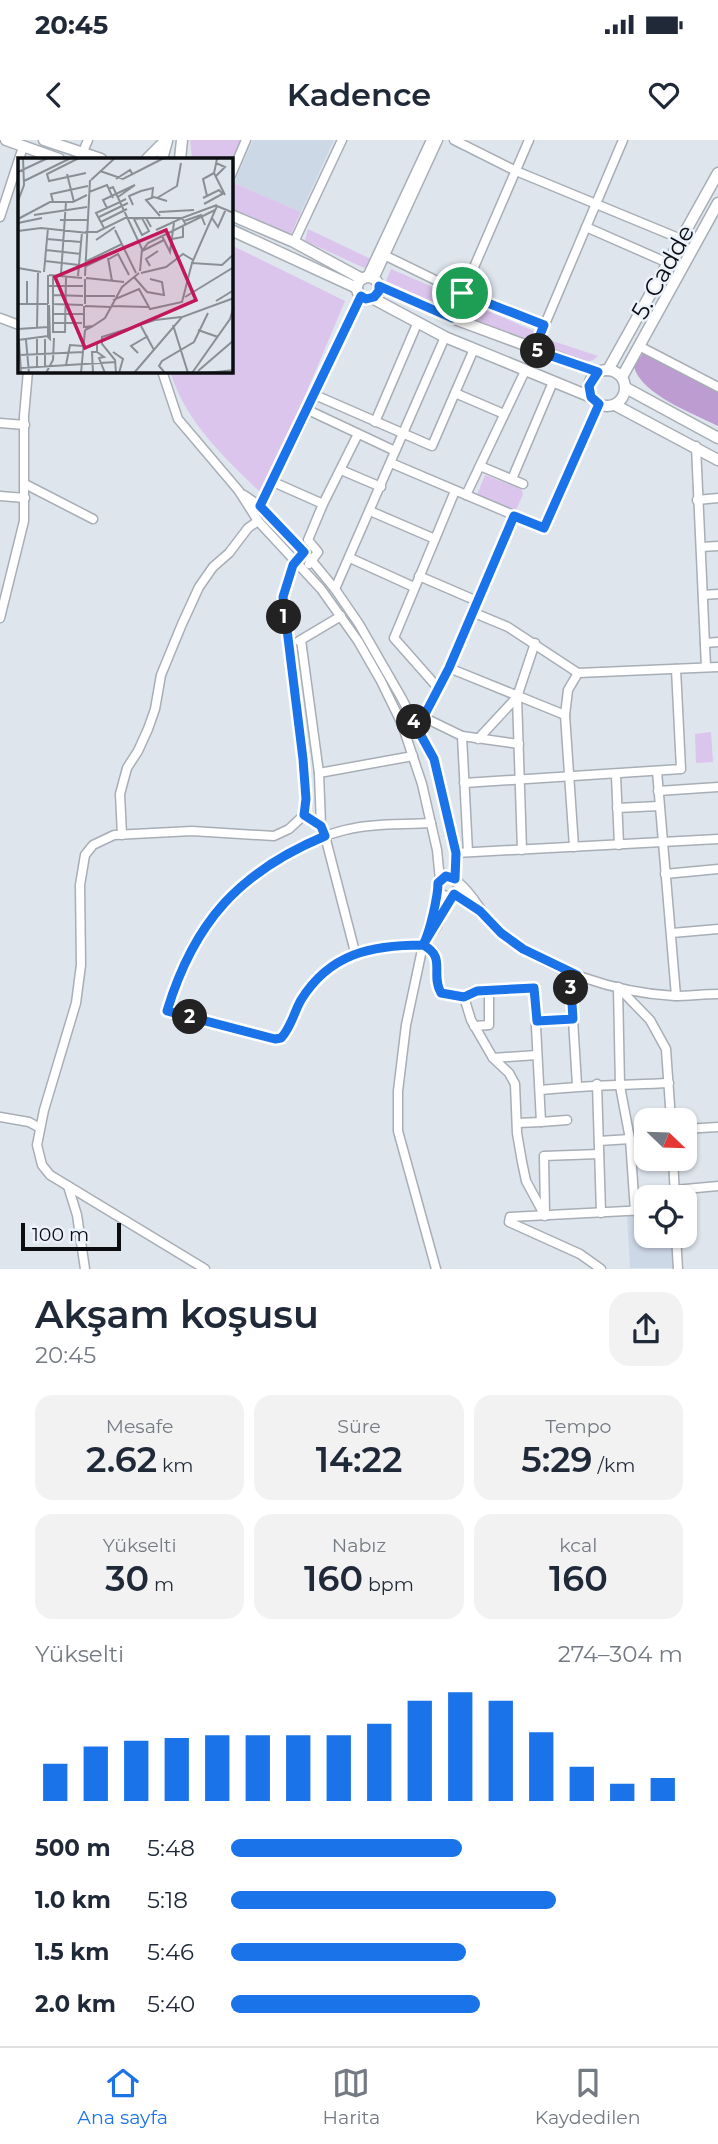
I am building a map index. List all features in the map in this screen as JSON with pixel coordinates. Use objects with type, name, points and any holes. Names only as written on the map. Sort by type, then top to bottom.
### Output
[{"type":"street","points":[[6,140],[56,158]]},
{"type":"street","points":[[44,140],[97,158]]},
{"type":"street","points":[[82,154],[88,140]]},
{"type":"street","points":[[148,158],[167,140]]},
{"type":"street","points":[[162,158],[167,140]]},
{"type":"street","points":[[180,158],[182,140]]},
{"type":"street","points":[[233,170],[246,140]]},
{"type":"street","points":[[294,242],[342,140]]},
{"type":"street","points":[[260,506],[367,284],[431,140]]},
{"type":"street","points":[[367,284],[386,257],[438,140]]},
{"type":"street","points":[[454,140],[516,171],[681,239]]},
{"type":"street","points":[[452,318],[529,140]]},
{"type":"street","points":[[534,350],[623,140]]},
{"type":"street","points":[[19,158],[23,147]]},
{"type":"street","points":[[0,217],[18,162]]},
{"type":"street","name":"5. Cadde","points":[[603,371],[718,173]]},
{"type":"street","name":"5. Cadde","points":[[624,382],[639,346],[718,204]]},
{"type":"street","points":[[233,216],[294,242],[367,284],[372,298],[418,324],[595,401],[615,405],[718,460]]},
{"type":"street","points":[[586,227],[668,263]]},
{"type":"street","points":[[233,231],[534,350],[603,371],[718,438]]},
{"type":"street","points":[[386,257],[462,293],[544,325]]},
{"type":"street","points":[[0,318],[16,324]]},
{"type":"street","points":[[0,327],[16,324]]},
{"type":"street","points":[[375,422],[418,324]]},
{"type":"street","points":[[335,589],[445,337]]},
{"type":"street","points":[[639,346],[718,387]]},
{"type":"street","points":[[315,395],[432,446],[474,349]]},
{"type":"street","points":[[466,495],[524,370]]},
{"type":"street","points":[[391,463],[544,528],[595,401],[589,386],[603,371]]},
{"type":"street","points":[[0,618],[24,521],[28,373]]},
{"type":"street","points":[[163,373],[178,419],[239,491],[258,521],[303,569],[341,616],[381,681],[402,724],[413,756],[431,822],[440,892],[445,896],[453,895],[480,911]]},
{"type":"street","points":[[512,478],[553,382]]},
{"type":"street","points":[[615,405],[623,398],[624,382]]},
{"type":"street","points":[[455,393],[504,414]]},
{"type":"street","points":[[308,410],[395,451]]},
{"type":"street","points":[[0,423],[25,425]]},
{"type":"street","points":[[303,569],[318,552],[308,540],[358,434]]},
{"type":"street","points":[[696,446],[706,667]]},
{"type":"street","points":[[480,466],[523,484]]},
{"type":"street","points":[[341,470],[380,487]]},
{"type":"street","points":[[271,481],[323,504]]},
{"type":"street","points":[[25,484],[93,519]]},
{"type":"street","points":[[239,491],[260,506],[312,561],[335,589],[380,657],[434,759],[456,853],[458,889],[425,941],[355,952],[334,965],[315,981],[296,1009],[285,1035],[279,1039],[167,1011],[174,987],[202,931],[240,886],[262,869],[286,854],[325,836],[348,829],[431,822]]},
{"type":"street","points":[[439,689],[394,638],[455,491]]},
{"type":"street","points":[[0,496],[25,498]]},
{"type":"street","points":[[697,500],[718,498]]},
{"type":"street","points":[[370,511],[435,539]]},
{"type":"street","points":[[423,718],[449,668],[514,516]]},
{"type":"street","points":[[122,835],[120,794],[127,768],[148,729],[155,709],[161,675],[182,624],[199,587],[213,567],[229,553],[247,528],[258,521]]},
{"type":"street","points":[[701,547],[718,546]]},
{"type":"street","points":[[205,1269],[50,1175],[41,1165],[37,1145],[76,1003],[81,965],[80,885],[85,855],[93,845],[114,835],[192,831],[274,836],[304,815],[306,799],[303,759],[283,597],[287,579],[304,552]]},
{"type":"street","points":[[350,558],[414,587]]},
{"type":"street","points":[[419,576],[477,601]]},
{"type":"street","points":[[703,595],[718,594]]},
{"type":"street","points":[[472,612],[508,627],[578,673],[718,667]]},
{"type":"street","points":[[287,644],[300,640],[341,616]]},
{"type":"street","points":[[300,640],[319,773],[321,826],[355,952]]},
{"type":"street","points":[[705,643],[718,642]]},
{"type":"street","points":[[522,850],[517,697],[535,643]]},
{"type":"street","points":[[449,668],[565,715]]},
{"type":"street","points":[[464,783],[681,769],[676,668]]},
{"type":"street","points":[[574,847],[565,715],[568,690],[578,673]]},
{"type":"street","points":[[478,739],[517,697]]},
{"type":"street","points":[[413,721],[423,718],[462,736],[519,744]]},
{"type":"street","points":[[462,736],[468,852]]},
{"type":"street","points":[[319,773],[413,756]]},
{"type":"street","points":[[657,771],[676,996]]},
{"type":"street","points":[[616,775],[619,845]]},
{"type":"street","points":[[658,791],[718,787]]},
{"type":"street","points":[[617,808],[659,806]]},
{"type":"street","points":[[304,815],[321,826]]},
{"type":"street","points":[[456,853],[718,839]]},
{"type":"street","points":[[665,874],[718,869]]},
{"type":"street","points":[[440,880],[449,876],[457,880],[468,890],[480,911],[501,933],[523,949],[577,975],[642,992],[676,996],[718,994]]},
{"type":"street","points":[[436,1269],[398,1131],[398,1091],[406,1025],[429,924],[440,892]]},
{"type":"street","points":[[672,933],[718,929]]},
{"type":"street","points":[[425,941],[436,955],[437,981],[441,993],[464,997],[477,991],[534,988],[541,1122]]},
{"type":"street","points":[[577,975],[571,988],[577,1085]]},
{"type":"street","points":[[618,986],[650,1020],[666,1049],[670,1108]]},
{"type":"street","points":[[618,986],[621,1086],[630,1139],[634,1197]]},
{"type":"street","points":[[474,1026],[489,1025],[489,990]]},
{"type":"street","points":[[464,997],[474,1026],[493,1058],[509,1073],[515,1084],[517,1123],[526,1181],[545,1216]]},
{"type":"street","points":[[537,1021],[573,1019]]},
{"type":"street","points":[[493,1058],[537,1055]]},
{"type":"street","points":[[541,1090],[577,1085],[668,1083]]},
{"type":"street","points":[[597,1084],[601,1213]]},
{"type":"street","points":[[0,1117],[29,1122],[40,1128]]},
{"type":"street","points":[[517,1123],[567,1120]]},
{"type":"street","points":[[697,1128],[718,1127]]},
{"type":"street","points":[[599,1141],[630,1139]]},
{"type":"street","points":[[545,1216],[544,1156],[599,1154]]},
{"type":"street","points":[[68,1186],[79,1224],[85,1269]]},
{"type":"street","points":[[697,1190],[718,1186]]},
{"type":"street","points":[[601,1269],[580,1254],[509,1222],[510,1217],[634,1211]]},
{"type":"street","points":[[677,1248],[678,1269]]},
{"type":"shaded area","points":[[190,140],[242,140],[233,159],[192,158]]},
{"type":"shaded area","points":[[253,140],[334,140],[301,212],[234,183]]},
{"type":"shaded area","points":[[234,183],[301,212],[291,234],[233,209]]},
{"type":"shaded area","points":[[308,229],[373,260],[369,270],[305,241]]},
{"type":"shaded area","points":[[233,246],[345,301],[263,495],[208,439],[177,389],[171,373],[233,373]]},
{"type":"shaded area","points":[[391,269],[456,297],[451,311],[386,281]]},
{"type":"shaded area","points":[[471,300],[490,308],[488,311],[534,331],[530,340],[463,316]]},
{"type":"shaded area","points":[[547,339],[598,356],[586,362],[545,347]]},
{"type":"shaded area","points":[[643,353],[718,392],[718,426],[670,402],[647,386],[634,367]]},
{"type":"shaded area","points":[[485,475],[521,489],[523,494],[514,515],[476,497]]},
{"type":"shaded area","points":[[711,732],[713,762],[696,763],[695,734]]},
{"type":"shaded area","points":[[627,1216],[634,1216],[634,1248],[672,1248],[673,1268],[630,1268]]},
{"type":"route","points":[[462,293],[452,318],[379,286],[374,297],[366,299],[361,296],[260,506],[304,552],[293,565],[287,579],[283,597],[285,632],[303,759],[306,799],[304,815],[321,826],[325,836],[286,854],[250,877],[222,905],[202,931],[187,958],[167,1011],[275,1039],[281,1038],[285,1035],[300,1002],[321,975],[355,952],[394,945],[423,945],[436,926],[454,894],[480,911],[488,922],[523,949],[577,975],[571,988],[573,1019],[537,1021],[534,988],[477,991],[464,997],[444,995],[438,989],[436,955],[433,950],[423,945],[428,937],[429,924],[440,892],[438,883],[446,876],[455,879],[456,853],[434,759],[413,721],[423,718],[439,689],[514,516],[544,528],[599,404],[594,401],[589,391],[591,381],[598,372],[534,350],[544,325],[462,293]]}]
